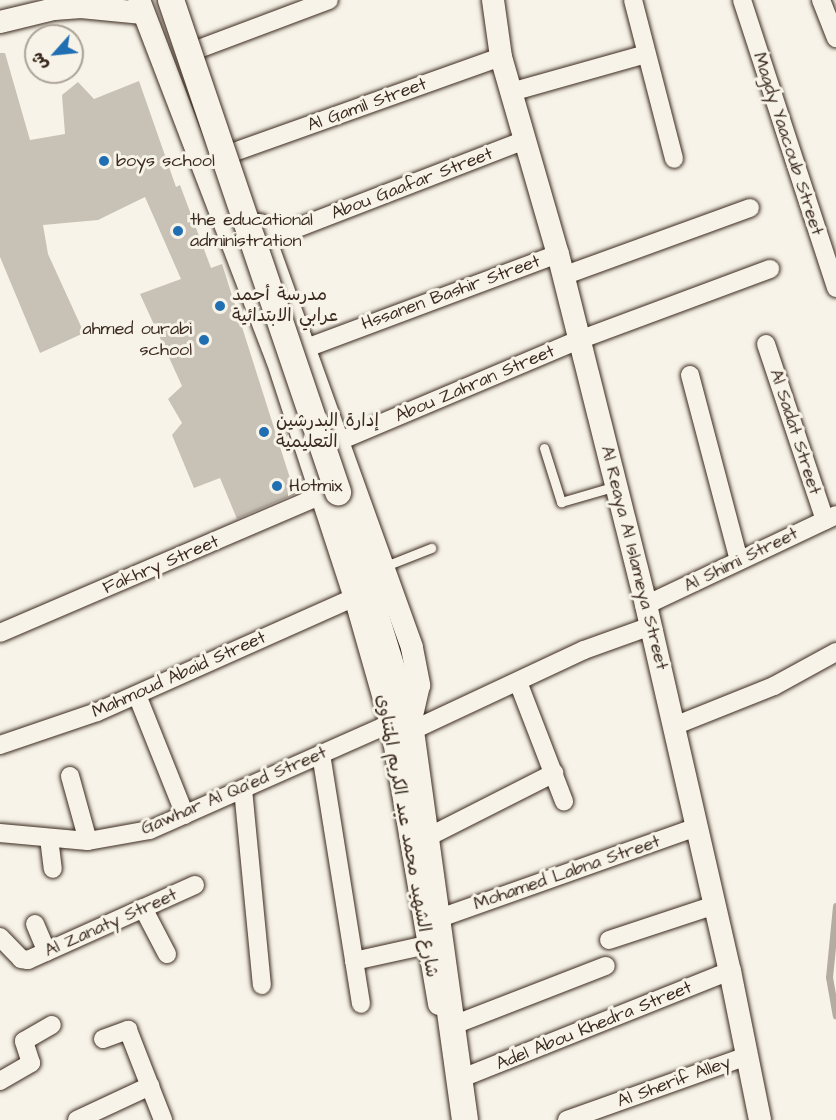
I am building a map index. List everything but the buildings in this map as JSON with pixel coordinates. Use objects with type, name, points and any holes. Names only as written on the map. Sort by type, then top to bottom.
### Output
[{"type":"main road","points":[[171,0],[404,726],[426,838],[461,1117]]},
{"type":"street","name":"شارع الشهيد محمد عبد الكريم المتناوى","points":[[178,0],[412,648],[419,685],[404,726]]},
{"type":"street","points":[[196,50],[329,0]]},
{"type":"street","name":"Al Reaya Al Islameya Street","points":[[493,0],[501,57],[561,265],[649,616],[730,971],[760,1120]]},
{"type":"street","points":[[633,0],[674,159]]},
{"type":"street","name":"Magdy Yaacoub Street","points":[[742,0],[836,288]]},
{"type":"street","points":[[821,0],[836,38]]},
{"type":"street","points":[[0,21],[81,7],[141,7]]},
{"type":"street","name":"شارع الشهيد محمد عبد الكريم المتناوى","points":[[141,7],[330,494],[356,597],[404,726],[427,945],[435,993],[451,1026]]},
{"type":"street","points":[[511,92],[646,54]]},
{"type":"street","name":"Al Gamil Street","points":[[234,152],[501,57]]},
{"type":"street","name":"Abou Gaafar Street","points":[[266,240],[525,140]]},
{"type":"street","name":"Hssanen Bashir Street","points":[[277,359],[304,348],[561,265],[750,208]]},
{"type":"street","name":"Abou Zahran Street","points":[[337,442],[579,340],[770,269]]},
{"type":"street","name":"Al Sadat Street","points":[[766,344],[830,517]]},
{"type":"street","points":[[690,375],[739,561]]},
{"type":"street","name":"Fakhry Street","points":[[0,633],[330,494]]},
{"type":"street","name":"Al Shimi Street","points":[[518,682],[649,616],[739,561],[830,517]]},
{"type":"street","name":"Mahmoud Abaid Street","points":[[0,745],[138,695],[356,597]]},
{"type":"street","points":[[674,726],[774,686],[836,652]]},
{"type":"street","points":[[518,682],[564,801]]},
{"type":"street","name":"Gawhar Al Qa'ed Street","points":[[0,833],[88,841],[119,838],[185,815],[321,754],[404,726],[518,682]]},
{"type":"street","points":[[138,695],[185,815]]},
{"type":"street","points":[[321,754],[361,1004]]},
{"type":"street","points":[[426,838],[554,773]]},
{"type":"street","points":[[70,776],[88,841]]},
{"type":"street","points":[[243,789],[262,985]]},
{"type":"street","name":"Mohamed Labna Street","points":[[437,919],[697,827]]},
{"type":"street","points":[[49,838],[53,869]]},
{"type":"street","name":"Al Zanaty Street","points":[[0,937],[24,961],[195,885]]},
{"type":"street","points":[[609,940],[715,906]]},
{"type":"street","points":[[143,908],[166,954]]},
{"type":"street","points":[[35,924],[47,952]]},
{"type":"street","points":[[354,961],[427,945]]},
{"type":"street","points":[[451,1026],[606,966]]},
{"type":"street","name":"Adel Abou Khedra Street","points":[[457,1080],[730,971]]},
{"type":"street","points":[[0,1081],[31,1063],[24,1041],[52,1024]]},
{"type":"street","points":[[103,1039],[128,1030],[163,1120]]},
{"type":"street","name":"Al Sherif Alley","points":[[567,1120],[747,1056]]},
{"type":"street","points":[[77,1120],[150,1086]]},
{"type":"lane","points":[[544,448],[561,502],[616,486]]},
{"type":"lane","points":[[382,567],[431,548]]},
{"type":"waterway","points":[[836,906],[829,977],[836,1015]]},
{"type":"place","name":"boys school","points":[[104,161]]},
{"type":"place","name":"the educational administration","points":[[178,231]]},
{"type":"place","name":"مدرسة أحمد عرابي الابتدائية","points":[[220,306]]},
{"type":"place","name":"ahmed ourabi school","points":[[204,340]]},
{"type":"place","name":"إدارة البدرشين التعليمية","points":[[264,432]]},
{"type":"place","name":"Hotmix","points":[[277,486]]}]
